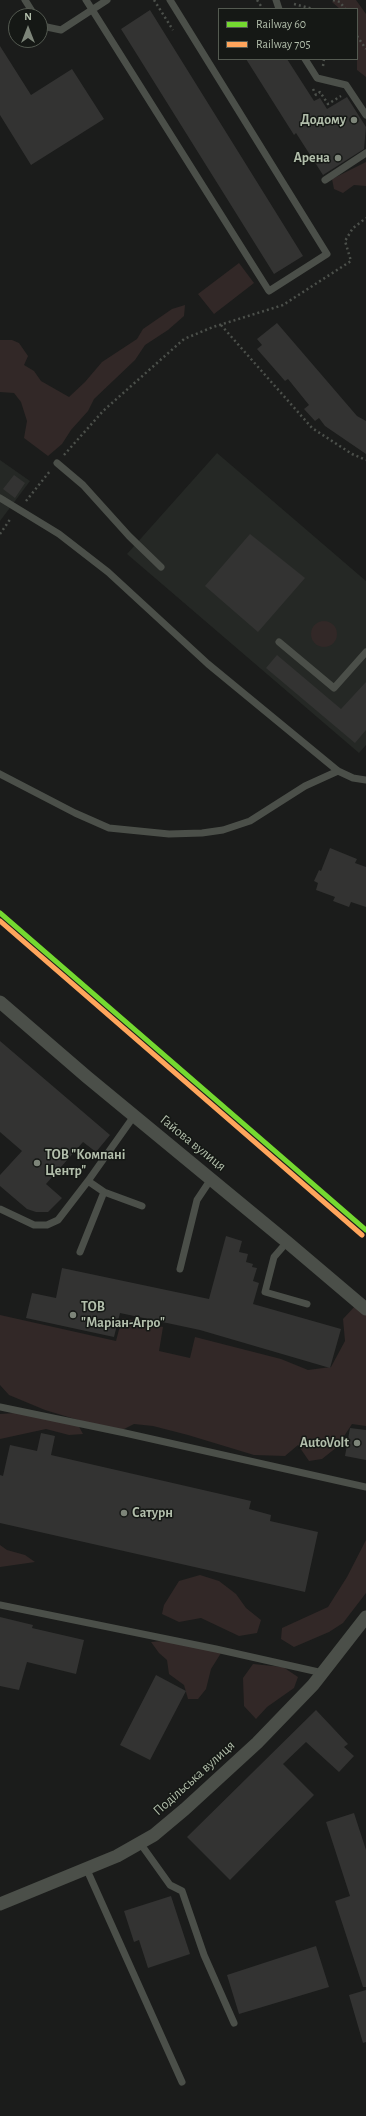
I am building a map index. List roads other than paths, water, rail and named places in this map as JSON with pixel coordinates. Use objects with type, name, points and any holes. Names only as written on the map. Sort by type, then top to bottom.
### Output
[{"type":"street","name":"Гайова вулиця","points":[[0,1002],[134,1116],[366,1309]]},
{"type":"street","name":"Подільська вулиця","points":[[0,1904],[87,1870],[117,1856],[154,1835],[185,1809],[257,1743],[322,1673],[366,1617]]},
{"type":"lane","points":[[86,0],[269,291],[327,254],[170,0]]},
{"type":"lane","points":[[48,27],[60,30],[107,0]]},
{"type":"lane","points":[[306,60],[317,78],[346,85],[366,115]]},
{"type":"lane","points":[[325,180],[366,153]]},
{"type":"lane","points":[[57,463],[83,485],[129,536],[161,567]]},
{"type":"lane","points":[[0,498],[59,534],[108,572],[208,664],[338,771],[353,778],[366,780]]},
{"type":"lane","points":[[279,642],[334,688],[366,652]]},
{"type":"lane","points":[[0,774],[75,813],[109,828],[169,834],[202,833],[224,830],[250,821],[305,786],[338,771]]},
{"type":"lane","points":[[0,1208],[34,1225],[47,1225],[58,1220],[88,1181],[134,1116]]},
{"type":"lane","points":[[180,1269],[197,1200],[211,1179]]},
{"type":"lane","points":[[88,1181],[104,1192],[142,1206]]},
{"type":"lane","points":[[80,1252],[104,1192]]},
{"type":"lane","points":[[287,1242],[274,1257],[265,1292],[307,1304]]},
{"type":"lane","points":[[0,1407],[133,1434],[366,1487]]},
{"type":"lane","points":[[0,1605],[216,1648],[322,1673]]},
{"type":"lane","points":[[140,1843],[170,1885],[182,1891],[204,1955],[234,2023]]},
{"type":"lane","points":[[87,1870],[182,2082]]},
{"type":"rail line","name":"60","points":[[0,913],[366,1230]]},
{"type":"rail line","name":"705","points":[[0,921],[362,1235]]},
{"type":"place","name":"Додому","points":[[354,120]]},
{"type":"place","name":"Арена","points":[[338,158]]},
{"type":"place","name":"ТОВ \"Компані Центр\"","points":[[37,1163]]},
{"type":"place","name":"ТОВ \"Маріан-Агро\"","points":[[73,1315]]},
{"type":"place","name":"AutoVolt","points":[[357,1443]]},
{"type":"place","name":"Сатурн","points":[[124,1513]]}]
